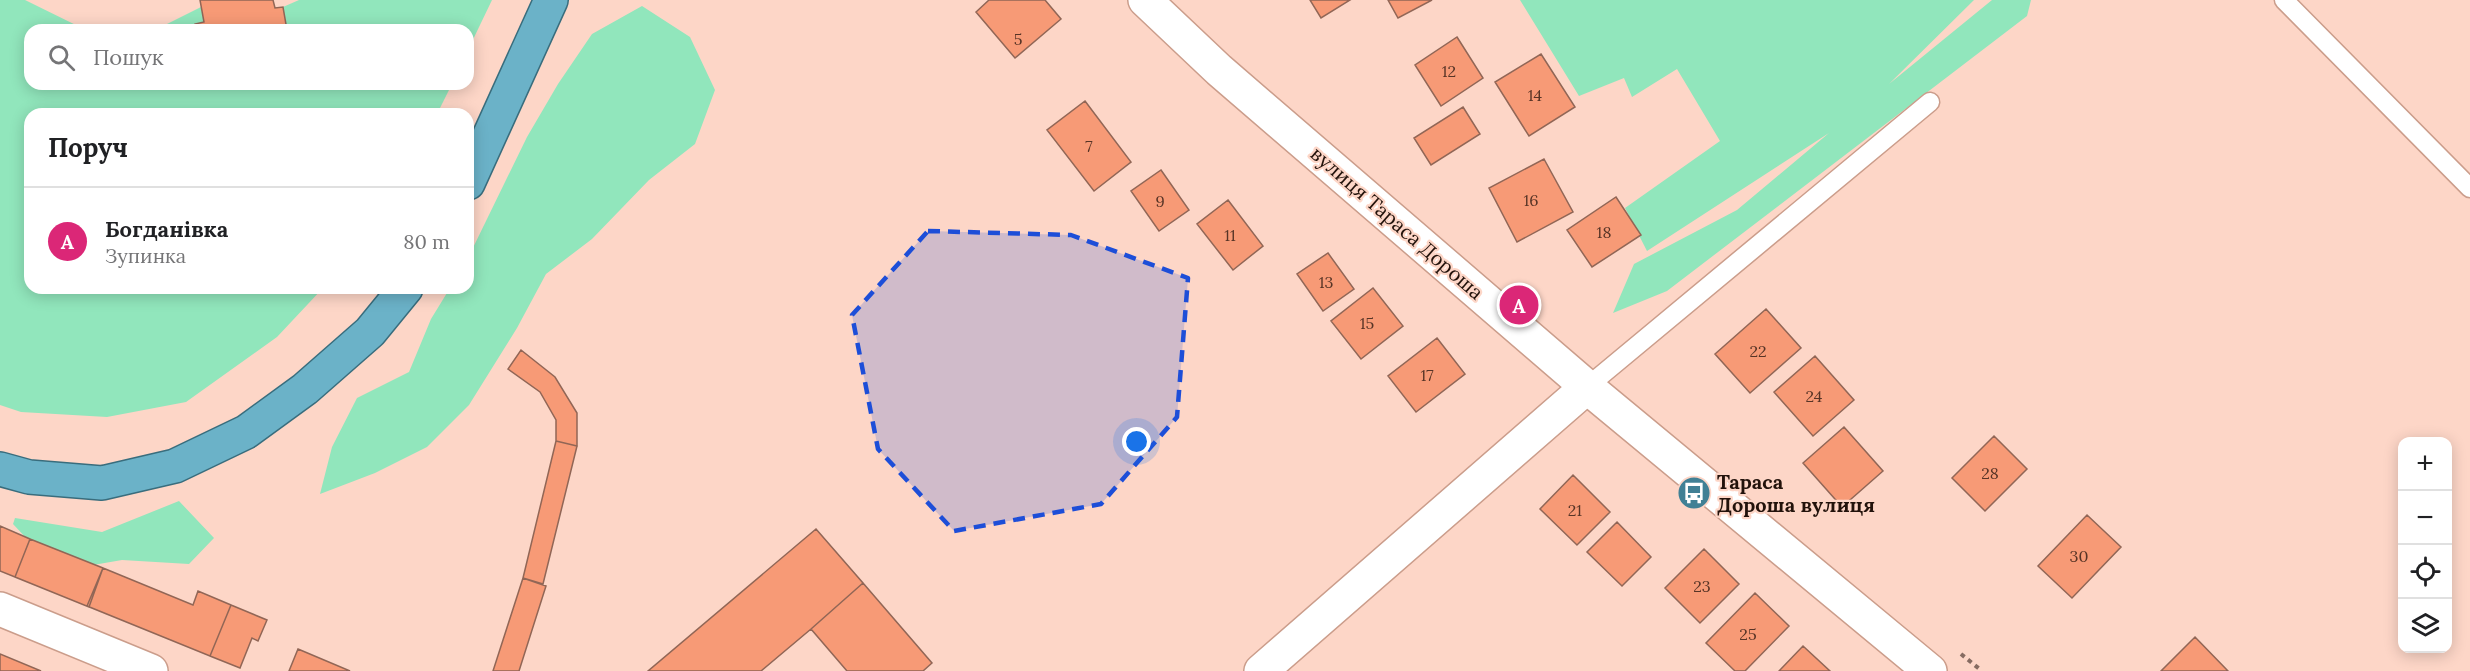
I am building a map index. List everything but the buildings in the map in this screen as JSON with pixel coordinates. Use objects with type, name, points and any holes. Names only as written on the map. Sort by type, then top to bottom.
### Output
[{"type":"highway","points":[[474,170],[551,0]]},
{"type":"highway","points":[[0,469],[29,477],[102,483],[175,466],[246,432],[305,389],[370,332],[401,294]]},
{"type":"street","name":"вулиця Тараса Дороша","points":[[1145,0],[1219,70],[1587,387],[1930,671]]},
{"type":"street","points":[[1262,671],[1587,387]]},
{"type":"street","points":[[0,609],[151,671]]},
{"type":"lane","points":[[2284,0],[2470,188]]},
{"type":"lane","points":[[1587,387],[1930,102]]},
{"type":"highlighted area","points":[[928,231],[1071,235],[1188,278],[1177,417],[1101,504],[954,531],[878,449],[852,315]]},
{"type":"green space","points":[[0,0],[25,0],[74,24],[24,24],[24,90],[449,90],[440,108],[24,108],[24,294],[317,294],[277,337],[186,402],[107,417],[21,412],[0,405]]},
{"type":"green space","points":[[299,0],[492,0],[474,38],[474,24],[286,24],[283,7]]},
{"type":"green space","points":[[1520,0],[1974,0],[1889,84],[1992,0],[2031,0],[2027,16],[1667,291],[1613,313],[1634,264],[1737,210],[1829,133],[1647,251],[1625,208],[1720,141],[1677,69],[1632,97],[1624,78],[1579,96]]},
{"type":"green space","points":[[642,6],[690,37],[715,90],[695,144],[649,180],[592,239],[546,274],[517,328],[469,405],[427,447],[375,473],[320,494],[332,447],[357,398],[409,372],[431,319],[446,294],[474,294],[474,246],[527,137],[558,84],[592,34]]},
{"type":"green space","points":[[201,7],[204,22],[167,24]]},
{"type":"green space","points":[[179,501],[214,538],[189,564],[122,560],[70,569],[42,555],[13,524],[15,518],[102,532]]},
{"type":"place","name":"Богданівка","points":[[1519,305]]},
{"type":"place","name":"Тараса Дороша вулиця","points":[[1694,493]]}]
